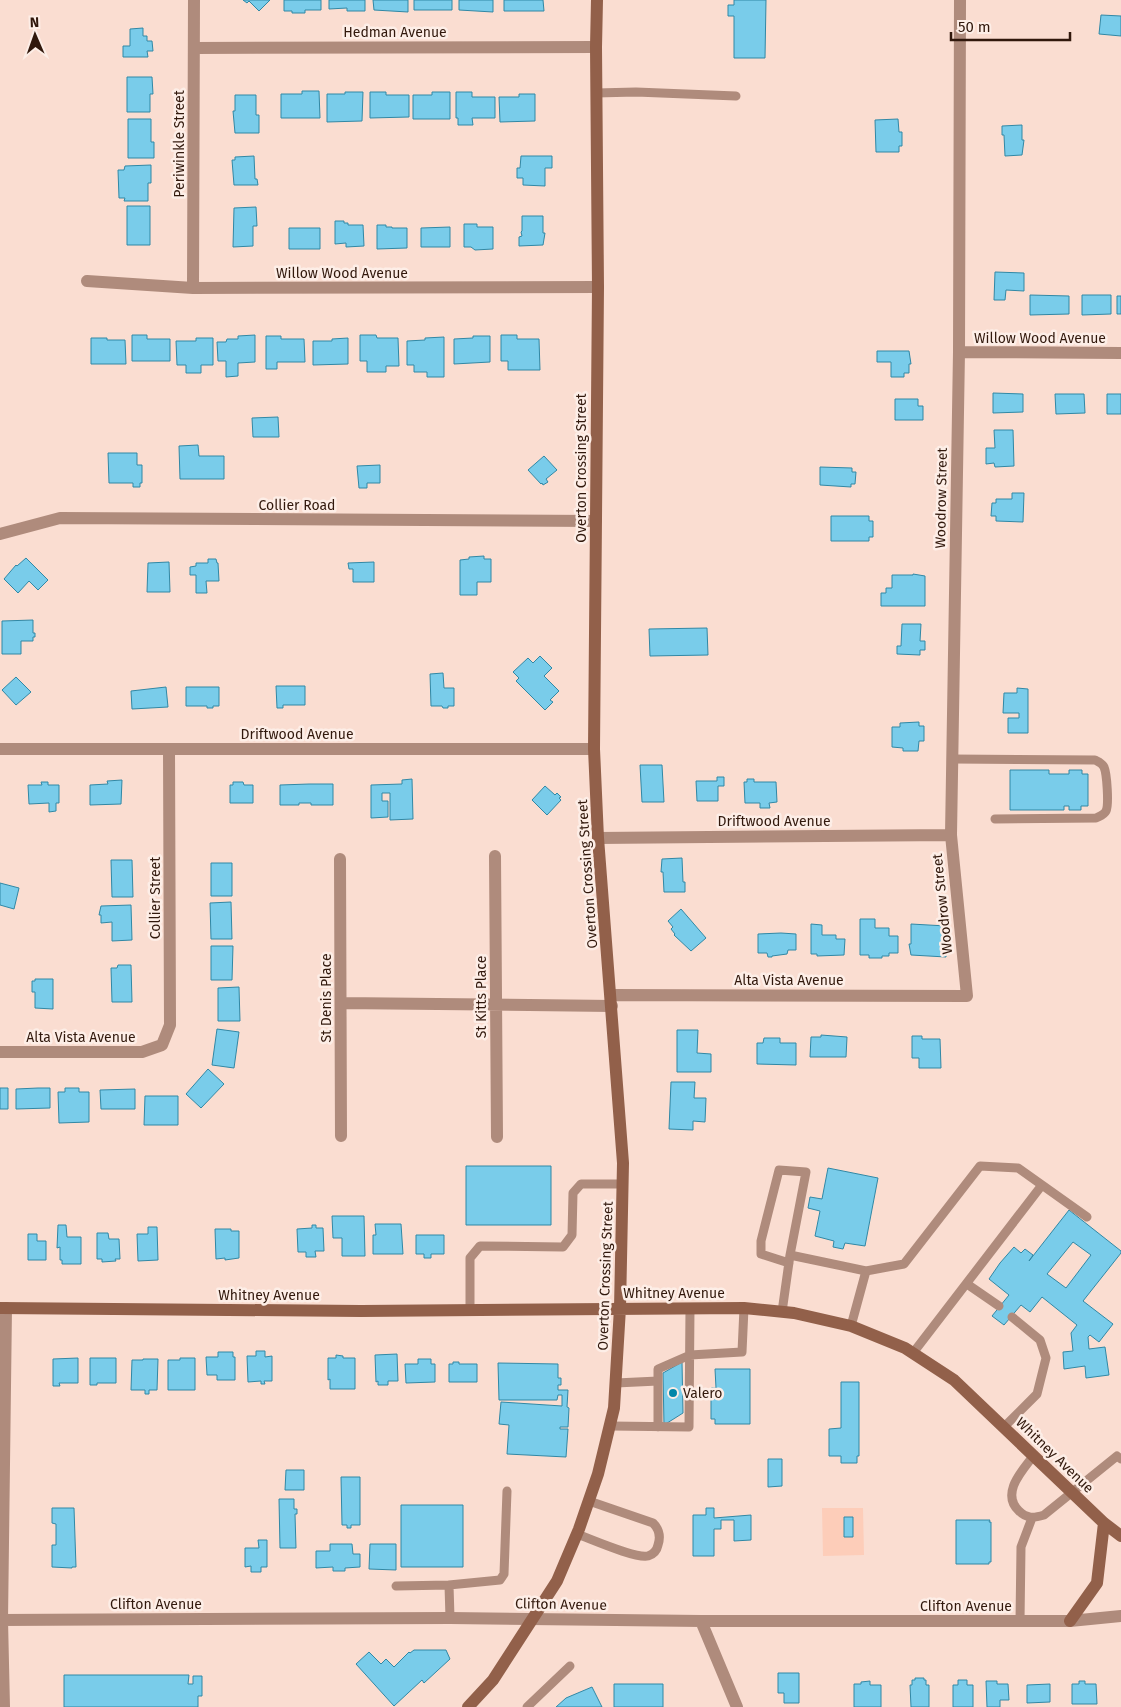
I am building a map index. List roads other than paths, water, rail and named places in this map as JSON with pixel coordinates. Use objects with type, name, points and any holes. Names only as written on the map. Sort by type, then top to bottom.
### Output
[{"type":"main road","name":"Overton Crossing Street","points":[[468,1707],[493,1680],[557,1580],[577,1534],[598,1474],[614,1408],[616,1383],[620,1308],[623,1163],[598,838],[594,749],[598,287],[597,0]]},
{"type":"main road","name":"Whitney Avenue","points":[[3,1308],[351,1310],[744,1308],[794,1313],[851,1326],[904,1348],[954,1380],[1104,1523],[1121,1536]]},
{"type":"main road","points":[[1070,1621],[1097,1583],[1104,1523]]},
{"type":"street","name":"Periwinkle Street","points":[[193,288],[194,0]]},
{"type":"street","name":"Woodrow Street","points":[[960,0],[959,352],[951,835],[966,996]]},
{"type":"street","name":"Hedman Avenue","points":[[194,48],[596,47]]},
{"type":"street","name":"Willow Wood Avenue","points":[[87,281],[193,288],[598,287]]},
{"type":"street","name":"Willow Wood Avenue","points":[[959,352],[1121,353]]},
{"type":"street","name":"Collier Road","points":[[0,534],[60,518],[596,521]]},
{"type":"street","name":"Driftwood Avenue","points":[[0,749],[594,749]]},
{"type":"street","name":"Collier Street","points":[[162,1045],[170,1025],[169,749]]},
{"type":"street","name":"Driftwood Avenue","points":[[598,838],[951,835]]},
{"type":"street","name":"St Kitts Place","points":[[495,856],[496,1137]]},
{"type":"street","name":"St Denis Place","points":[[340,859],[341,1136]]},
{"type":"street","name":"Alta Vista Avenue","points":[[341,1002],[496,1005],[612,1001],[966,996]]},
{"type":"street","name":"Alta Vista Avenue","points":[[0,1052],[142,1052],[162,1045]]},
{"type":"street","points":[[3,1308],[1,1620],[4,1707]]},
{"type":"street","name":"Clifton Avenue","points":[[1,1620],[450,1618],[701,1621],[1070,1621],[1121,1616]]},
{"type":"street","points":[[701,1621],[736,1707]]},
{"type":"lane","points":[[596,93],[636,92],[736,96]]},
{"type":"lane","points":[[952,759],[1095,760],[1101,763],[1105,769],[1107,810],[1096,818],[995,819]]},
{"type":"lane","points":[[782,1312],[789,1259],[806,1172],[779,1170],[761,1241],[761,1254],[789,1259],[866,1271],[904,1264],[980,1166],[1018,1168],[1087,1217]]},
{"type":"lane","points":[[470,1309],[470,1258],[480,1246],[563,1247],[572,1235],[572,1193],[581,1184],[623,1184]]},
{"type":"lane","points":[[913,1353],[1042,1185]]},
{"type":"lane","points":[[851,1326],[866,1271]]},
{"type":"lane","points":[[967,1284],[999,1306]]},
{"type":"lane","points":[[610,1426],[689,1427],[686,1377],[690,1355],[690,1308]]},
{"type":"lane","points":[[658,1427],[660,1387],[658,1369],[690,1355],[742,1352],[744,1308]]},
{"type":"lane","points":[[1004,1427],[1036,1394],[1046,1358],[1040,1340],[1012,1317]]},
{"type":"lane","points":[[616,1383],[660,1387]]},
{"type":"lane","points":[[1034,1455],[1016,1478],[1011,1499],[1021,1513],[1032,1518],[1044,1516],[1117,1456],[1121,1459]]},
{"type":"lane","points":[[396,1586],[449,1585],[500,1580],[504,1574],[507,1491]]},
{"type":"lane","points":[[577,1534],[606,1546],[640,1556],[653,1554],[657,1548],[660,1536],[657,1527],[652,1523],[589,1501]]},
{"type":"lane","points":[[1020,1621],[1021,1547],[1032,1518]]},
{"type":"lane","points":[[449,1585],[450,1618]]},
{"type":"lane","points":[[527,1707],[570,1666]]},
{"type":"place","name":"Valero","points":[[673,1393]]}]
